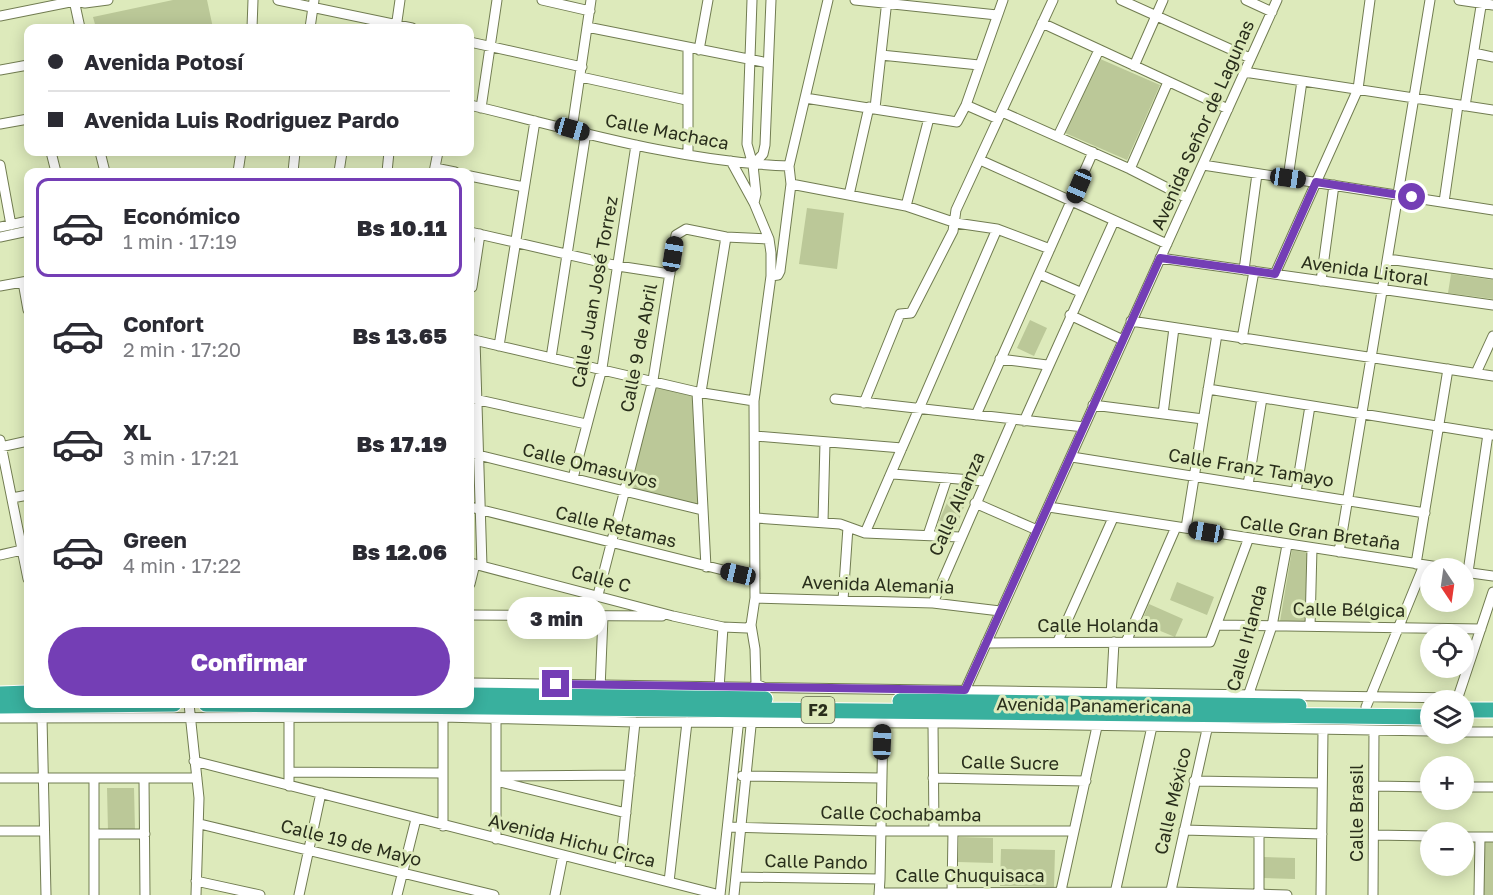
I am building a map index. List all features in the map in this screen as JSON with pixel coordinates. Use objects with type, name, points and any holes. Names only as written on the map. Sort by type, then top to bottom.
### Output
[{"type":"highway","name":"Avenida Panamericana","points":[[474,695],[600,690],[719,691],[749,707]]},
{"type":"highway","points":[[0,694],[24,693]]},
{"type":"highway","name":"Avenida Panamericana","points":[[253,708],[289,711],[749,707],[1105,708],[1247,699],[1368,702],[1420,708]]},
{"type":"highway","name":"Avenida Panamericana","points":[[0,706],[24,706]]},
{"type":"highway","points":[[1474,706],[1493,710]]},
{"type":"highway","name":"Avenida Panamericana","points":[[1105,708],[1153,720],[1420,717]]},
{"type":"highway","points":[[1474,718],[1493,718]]},
{"type":"street","points":[[21,0],[23,11]]},
{"type":"street","points":[[0,15],[74,1],[85,3],[108,0]]},
{"type":"street","points":[[252,24],[254,0]]},
{"type":"street","points":[[278,0],[314,4],[385,24]]},
{"type":"street","points":[[396,24],[400,0]]},
{"type":"street","points":[[481,108],[497,0]]},
{"type":"street","points":[[542,0],[590,11]]},
{"type":"street","points":[[572,129],[591,0]]},
{"type":"street","points":[[699,50],[708,0]]},
{"type":"street","points":[[752,0],[747,144],[753,165],[756,194],[754,203]]},
{"type":"street","points":[[753,165],[763,154],[765,145],[771,0]]},
{"type":"street","points":[[771,276],[778,275],[780,271],[791,184],[789,166],[828,0]]},
{"type":"street","points":[[855,0],[997,15]]},
{"type":"street","points":[[805,98],[957,122],[966,105],[1002,0]]},
{"type":"street","points":[[864,403],[900,314],[911,313],[956,223],[956,210],[1053,0]]},
{"type":"street","points":[[1121,0],[1250,58]]},
{"type":"street","points":[[1134,66],[1163,0]]},
{"type":"street","points":[[1246,0],[1272,12]]},
{"type":"street","name":"Avenida Señor de Lagunas","points":[[960,707],[1000,611],[1072,457],[1093,405],[1277,0]]},
{"type":"street","points":[[1275,274],[1358,89],[1370,0]]},
{"type":"street","points":[[1339,552],[1383,291],[1396,195],[1430,0]]},
{"type":"street","points":[[1459,0],[1493,5]]},
{"type":"street","points":[[74,1],[79,24]]},
{"type":"street","points":[[849,195],[872,108],[881,56],[886,2]]},
{"type":"street","points":[[1444,202],[1474,53],[1481,2]]},
{"type":"street","points":[[311,24],[314,4]]},
{"type":"street","points":[[1042,23],[1228,109]]},
{"type":"street","points":[[587,27],[688,49],[768,63]]},
{"type":"street","points":[[474,43],[582,67]]},
{"type":"street","points":[[688,49],[686,100],[688,153]]},
{"type":"street","points":[[1058,136],[1099,50]]},
{"type":"street","points":[[1474,53],[1493,57]]},
{"type":"street","points":[[881,56],[980,65]]},
{"type":"street","points":[[0,70],[24,66]]},
{"type":"street","points":[[1244,72],[1493,110]]},
{"type":"street","points":[[581,77],[686,100]]},
{"type":"street","points":[[1288,178],[1302,81]]},
{"type":"street","points":[[1130,169],[1168,82]]},
{"type":"street","points":[[966,105],[1058,136],[1187,198]]},
{"type":"street","name":"Calle Machaca","points":[[474,106],[636,145],[753,165],[789,166]]},
{"type":"street","points":[[906,206],[929,118]]},
{"type":"street","points":[[0,124],[24,119]]},
{"type":"street","points":[[500,346],[514,241],[535,121]]},
{"type":"street","points":[[551,358],[586,132]]},
{"type":"street","name":"Calle Juan José Torrez","points":[[573,478],[602,368],[636,145]]},
{"type":"street","points":[[976,415],[1093,152]]},
{"type":"street","points":[[980,160],[1167,244]]},
{"type":"street","points":[[720,895],[733,776],[756,684],[754,678],[755,649],[751,625],[756,518],[754,401],[771,276],[769,239],[754,203],[730,161]]},
{"type":"street","points":[[0,165],[11,225]]},
{"type":"street","points":[[1203,165],[1493,210]]},
{"type":"street","points":[[1242,339],[1257,174]]},
{"type":"street","points":[[474,177],[524,187]]},
{"type":"street","points":[[791,184],[906,206],[956,223],[997,229],[1050,249]]},
{"type":"street","points":[[1322,281],[1334,185]]},
{"type":"street","points":[[1024,420],[1114,221]]},
{"type":"street","points":[[0,227],[24,222]]},
{"type":"street","name":"Calle 9 de Abril","points":[[598,595],[653,380],[676,235],[679,231],[686,229],[726,237],[769,239]]},
{"type":"street","points":[[864,533],[893,474],[902,448],[997,229]]},
{"type":"street","points":[[0,237],[24,232]]},
{"type":"street","points":[[474,233],[618,266],[670,274]]},
{"type":"street","points":[[474,274],[480,234]]},
{"type":"street","points":[[706,567],[699,392],[726,237]]},
{"type":"street","name":"Avenida Litoral","points":[[1160,258],[1493,306]]},
{"type":"street","points":[[1388,259],[1493,274]]},
{"type":"street","points":[[1039,274],[1080,292]]},
{"type":"street","points":[[0,286],[24,281]]},
{"type":"street","points":[[1070,315],[1123,340]]},
{"type":"street","points":[[1131,321],[1493,375]]},
{"type":"street","points":[[1163,414],[1174,327]]},
{"type":"street","points":[[1126,642],[1181,528],[1195,476],[1217,334]]},
{"type":"street","points":[[1476,373],[1493,336]]},
{"type":"street","points":[[474,340],[699,392],[754,401]]},
{"type":"street","points":[[1000,359],[1047,365]]},
{"type":"street","points":[[1421,558],[1425,513],[1448,369]]},
{"type":"street","points":[[1208,389],[1490,434],[1468,558]]},
{"type":"street","points":[[1248,485],[1262,398]]},
{"type":"street","points":[[474,399],[586,424]]},
{"type":"street","points":[[835,399],[1084,427]]},
{"type":"street","points":[[1093,405],[1203,419]]},
{"type":"street","points":[[1296,492],[1310,406]]},
{"type":"street","name":"Calle Alianza","points":[[933,603],[1013,419]]},
{"type":"street","points":[[755,436],[902,448]]},
{"type":"street","points":[[24,441],[0,444],[24,560]]},
{"type":"street","points":[[823,522],[825,442]]},
{"type":"street","points":[[474,454],[481,510],[475,564]]},
{"type":"street","name":"Calle Omasuyos","points":[[474,454],[702,510]]},
{"type":"street","name":"Calle Franz Tamayo","points":[[1072,457],[1425,513]]},
{"type":"street","points":[[893,474],[985,481]]},
{"type":"street","points":[[928,535],[947,478]]},
{"type":"street","points":[[12,498],[24,496]]},
{"type":"street","points":[[975,503],[1037,530]]},
{"type":"street","name":"Calle Gran Bretaña","points":[[1049,507],[1248,540],[1420,564]]},
{"type":"street","name":"Calle Retamas","points":[[474,508],[754,578]]},
{"type":"street","points":[[756,518],[823,522],[864,533],[960,537]]},
{"type":"street","points":[[1058,641],[1113,518]]},
{"type":"street","points":[[843,600],[848,527]]},
{"type":"street","points":[[1217,625],[1248,540]]},
{"type":"street","name":"Calle Irlanda","points":[[1247,699],[1272,626],[1287,545]]},
{"type":"street","points":[[1310,626],[1312,548]]},
{"type":"street","points":[[0,555],[22,550]]},
{"type":"street","name":"Calle C","points":[[475,564],[673,616],[743,630],[751,625]]},
{"type":"street","points":[[1420,564],[1368,702],[1420,703]]},
{"type":"street","points":[[1474,573],[1493,576]]},
{"type":"street","points":[[1464,690],[1493,591]]},
{"type":"street","name":"Avenida Alemania","points":[[754,598],[933,603],[1000,611]]},
{"type":"street","points":[[474,615],[673,616]]},
{"type":"street","points":[[474,683],[600,690],[603,617]]},
{"type":"street","name":"Calle Holanda","points":[[986,644],[1058,641],[1210,642],[1217,625]]},
{"type":"street","name":"Calle Bélgica","points":[[1217,625],[1480,629]]},
{"type":"street","points":[[719,691],[723,627]]},
{"type":"street","points":[[1060,894],[1073,831],[1105,708],[1114,642]]},
{"type":"street","name":"Avenida Panamericana","points":[[719,691],[749,707]]},
{"type":"street","points":[[734,895],[747,776],[749,707]]},
{"type":"street","name":"Avenida Panamericana","points":[[0,718],[42,718],[154,708],[189,718],[289,711],[687,722],[749,707],[883,724],[933,724],[960,707],[1105,708]]},
{"type":"street","points":[[189,708],[200,824],[196,895]]},
{"type":"street","points":[[289,711],[291,772],[289,786]]},
{"type":"street","points":[[443,717],[443,826]]},
{"type":"street","points":[[42,718],[46,895]]},
{"type":"street","points":[[496,718],[496,839]]},
{"type":"street","points":[[1115,893],[1153,720]]},
{"type":"street","name":"Avenida Panamericana","points":[[1209,721],[1323,731],[1420,731]]},
{"type":"street","name":"Calle México","points":[[1170,894],[1209,721]]},
{"type":"street","points":[[620,869],[635,722]]},
{"type":"street","points":[[669,882],[687,722]]},
{"type":"street","points":[[880,879],[880,778],[883,724]]},
{"type":"street","points":[[933,724],[933,831]]},
{"type":"street","points":[[1321,895],[1323,731]]},
{"type":"street","name":"Calle Brasil","points":[[1373,895],[1374,731]]},
{"type":"street","points":[[1474,732],[1493,732]]},
{"type":"street","name":"Avenida Hichu Circa","points":[[194,761],[720,895]]},
{"type":"street","points":[[291,772],[443,773]]},
{"type":"street","points":[[496,779],[630,775]]},
{"type":"street","points":[[733,776],[880,778]]},
{"type":"street","points":[[0,778],[197,778]]},
{"type":"street","points":[[94,778],[94,895]]},
{"type":"street","points":[[144,778],[145,895]]},
{"type":"street","name":"Calle Sucre","points":[[933,778],[1086,781]]},
{"type":"street","points":[[496,779],[626,813]]},
{"type":"street","points":[[1194,781],[1322,783]]},
{"type":"street","points":[[1374,786],[1420,787]]},
{"type":"street","points":[[1474,787],[1493,787]]},
{"type":"street","points":[[299,895],[321,794]]},
{"type":"street","points":[[397,895],[416,819]]},
{"type":"street","name":"Calle 19 de Mayo","points":[[200,824],[494,895]]},
{"type":"street","name":"Calle Cochabamba","points":[[728,827],[953,832],[1073,831]]},
{"type":"street","points":[[1184,830],[1322,834]]},
{"type":"street","points":[[0,831],[43,831]]},
{"type":"street","points":[[951,893],[953,832]]},
{"type":"street","points":[[1259,833],[1259,894]]},
{"type":"street","points":[[94,834],[145,834]]},
{"type":"street","points":[[1374,835],[1420,836]]},
{"type":"street","points":[[1474,837],[1493,837]]},
{"type":"street","points":[[1479,895],[1480,837]]},
{"type":"street","points":[[555,895],[563,855]]},
{"type":"street","name":"Calle Pando","points":[[736,877],[880,879],[879,894]]},
{"type":"street","points":[[196,881],[260,895]]},
{"type":"street","name":"Calle Chuquisaca","points":[[879,894],[1287,895]]},
{"type":"green space","points":[[173,0],[207,0],[212,24],[95,24],[93,17]]},
{"type":"green space","points":[[1098,58],[1160,85],[1127,160],[1065,133]]},
{"type":"green space","points":[[807,208],[844,213],[837,269],[799,264]]},
{"type":"green space","points":[[1451,274],[1493,280],[1493,299],[1448,293]]},
{"type":"green space","points":[[1030,320],[1047,328],[1034,356],[1017,348]]},
{"type":"green space","points":[[656,385],[695,394],[700,506],[630,488]]},
{"type":"green space","points":[[950,496],[966,502],[955,530],[938,523]]},
{"type":"green space","points":[[1292,550],[1310,553],[1309,621],[1280,621]]},
{"type":"green space","points":[[1177,582],[1214,597],[1207,615],[1170,600]]},
{"type":"green space","points":[[1149,604],[1183,619],[1175,637],[1141,623]]},
{"type":"green space","points":[[107,788],[134,788],[135,831],[108,831]]},
{"type":"green space","points":[[959,837],[993,838],[993,863],[958,862]]},
{"type":"green space","points":[[1483,842],[1493,842],[1493,895],[1482,895]]},
{"type":"green space","points":[[1001,849],[1055,850],[1054,887],[1000,886]]},
{"type":"green space","points":[[1263,857],[1295,858],[1295,879],[1263,878]]},
{"type":"route","points":[[556,684],[965,690],[1160,258],[1275,274],[1316,182],[1412,197]]}]
